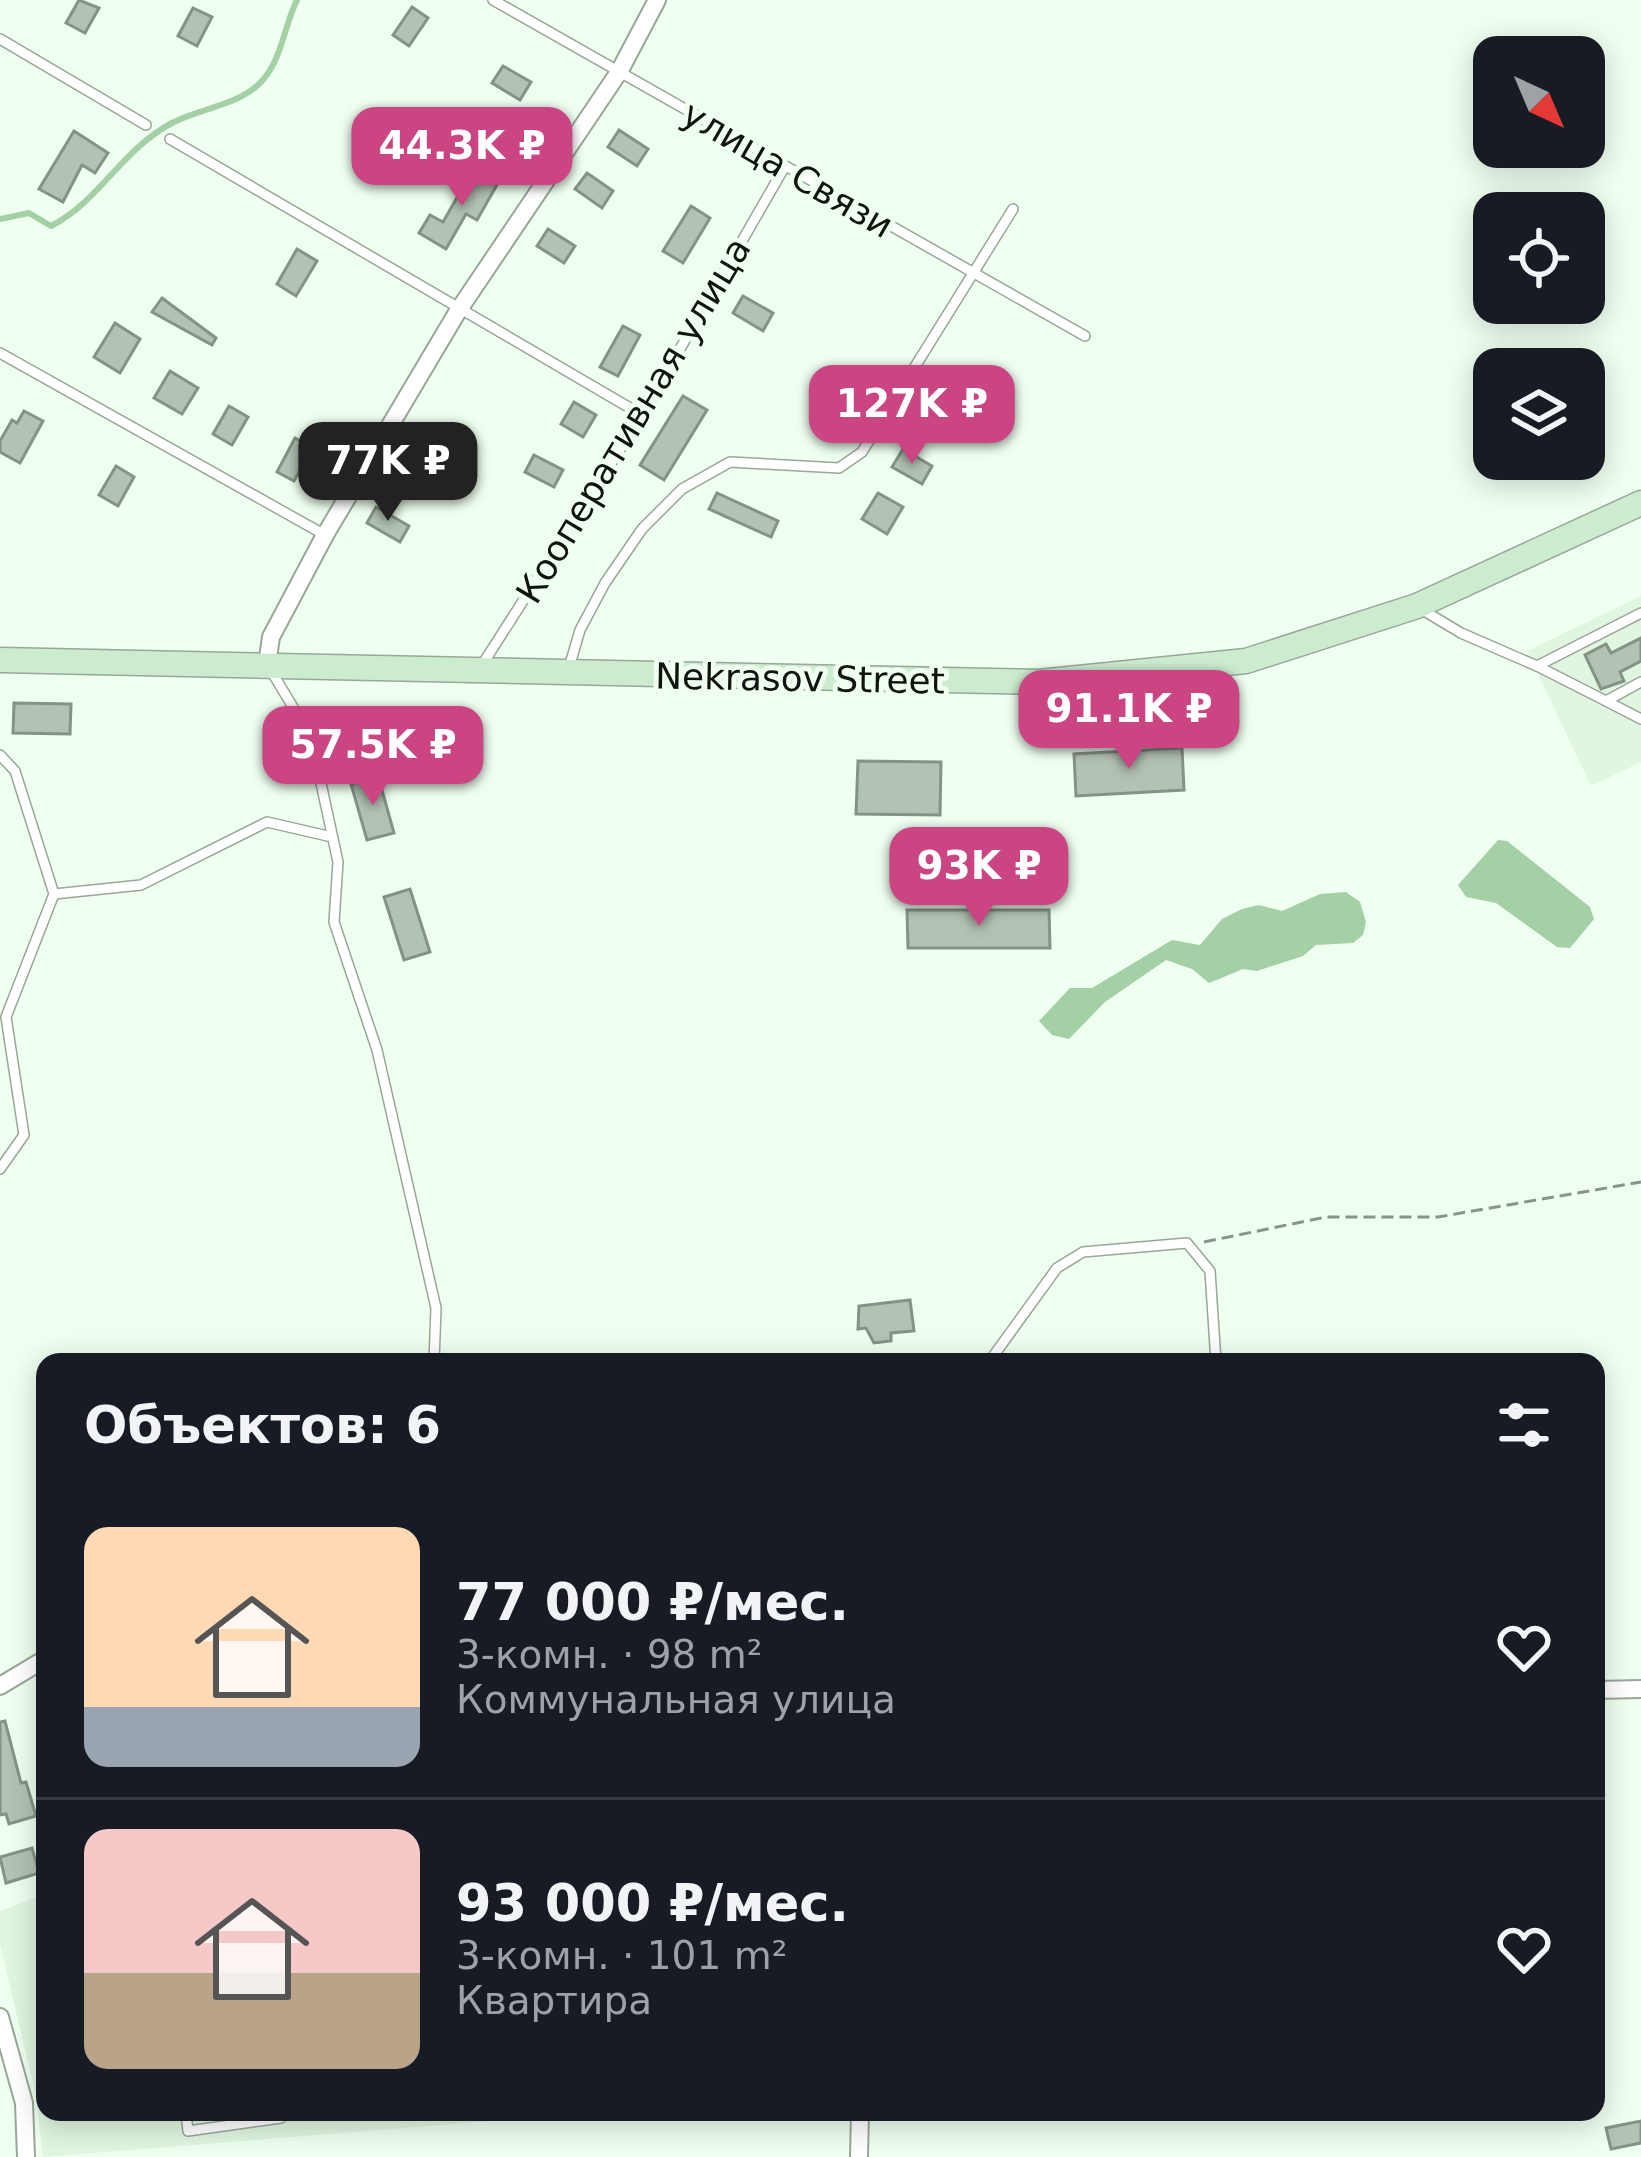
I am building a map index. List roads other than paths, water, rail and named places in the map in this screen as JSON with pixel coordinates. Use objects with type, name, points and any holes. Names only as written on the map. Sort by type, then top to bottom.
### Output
[{"type":"main road","name":"Nekrasov Street","points":[[0,660],[1039,682],[1246,661],[1417,606],[1641,503]]},
{"type":"street","points":[[267,665],[271,637],[325,535],[458,311],[619,72],[657,0]]},
{"type":"street","points":[[0,1686],[36,1664]]},
{"type":"street","points":[[1605,1690],[1641,1689]]},
{"type":"street","points":[[1,2023],[24,2103],[26,2157]]},
{"type":"street","points":[[859,2157],[860,2121]]},
{"type":"lane","name":"улица Связи","points":[[493,0],[1085,336]]},
{"type":"lane","points":[[0,39],[146,125]]},
{"type":"lane","points":[[170,140],[642,415]]},
{"type":"lane","name":"Кооперативная улица","points":[[479,670],[642,415],[784,168]]},
{"type":"lane","points":[[567,675],[580,630],[605,583],[642,529],[682,489],[730,462],[839,468],[862,452],[1012,209]]},
{"type":"lane","points":[[0,353],[325,535]]},
{"type":"lane","points":[[1417,606],[1461,633],[1641,719]]},
{"type":"lane","points":[[1537,666],[1641,613]]},
{"type":"lane","points":[[267,665],[311,737],[338,862],[334,922],[377,1050],[436,1308],[434,1353]]},
{"type":"lane","points":[[1606,701],[1641,682]]},
{"type":"lane","points":[[0,754],[15,771],[54,894],[6,1017],[23,1135],[0,1169]]},
{"type":"lane","points":[[54,894],[141,885],[267,822],[332,837]]},
{"type":"lane","points":[[995,1353],[1057,1268],[1083,1252],[1187,1244],[1210,1271],[1215,1353]]},
{"type":"lane","points":[[187,2121],[188,2131],[260,2121]]},
{"type":"waterway","points":[[0,219],[29,213],[51,226],[84,203],[154,134],[258,85],[277,56],[297,0]]}]
